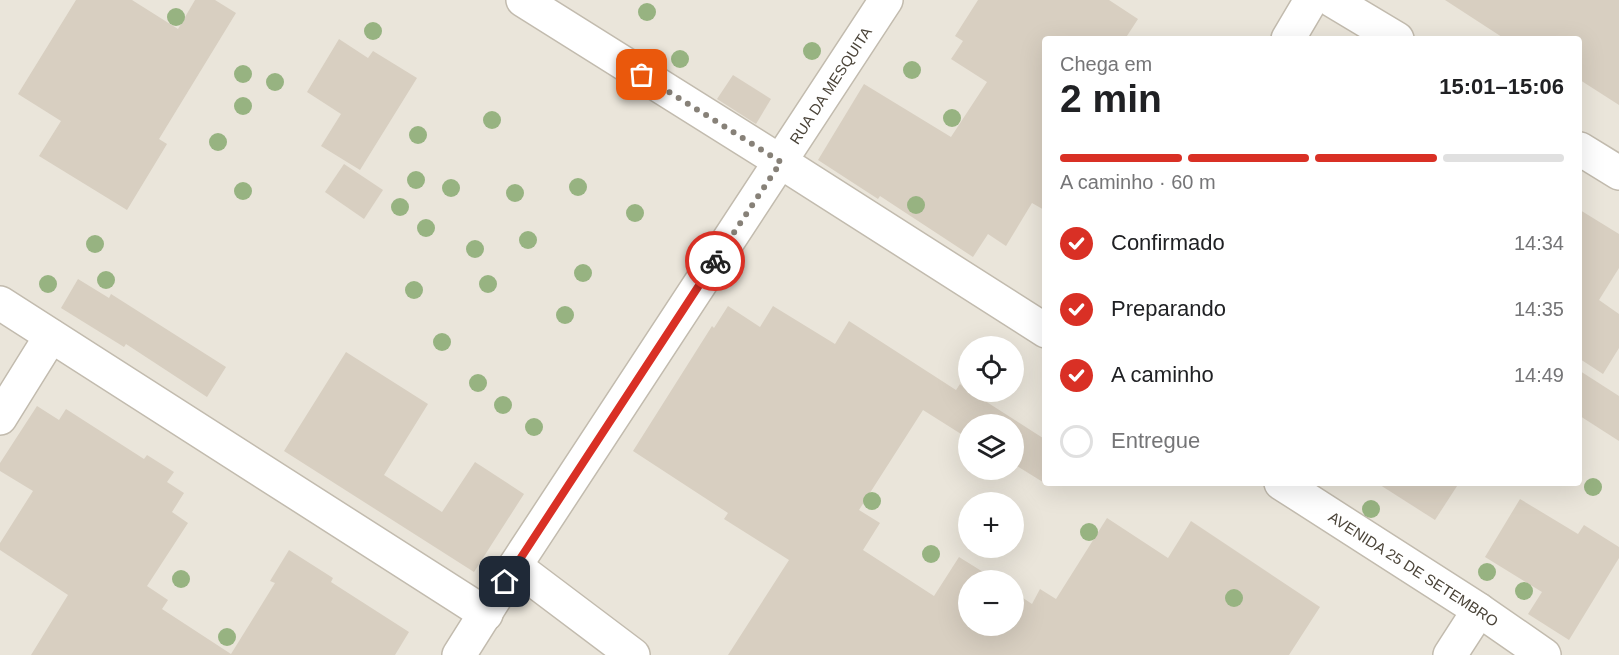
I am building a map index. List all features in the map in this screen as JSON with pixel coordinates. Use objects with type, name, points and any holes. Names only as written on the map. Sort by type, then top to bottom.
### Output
[{"type":"street","points":[[523,0],[1042,328]]},
{"type":"street","name":"RUA DA MESQUITA","points":[[459,655],[886,0]]},
{"type":"street","points":[[1290,36],[1311,0]]},
{"type":"street","points":[[1332,0],[1392,36]]},
{"type":"street","points":[[1582,150],[1619,173]]},
{"type":"street","points":[[0,303],[486,614]]},
{"type":"street","points":[[0,418],[51,336]]},
{"type":"street","name":"AVENIDA 25 DE SETEMBRO","points":[[1286,486],[1479,610],[1544,655]]},
{"type":"street","points":[[515,566],[633,655]]},
{"type":"street","points":[[1450,655],[1479,610]]},
{"type":"shaded area","points":[[0,0],[1619,0],[1619,655],[0,655]]},
{"type":"building","points":[[76,0],[132,0],[178,29],[195,0],[215,0],[236,13],[159,139],[167,144],[127,210],[39,156],[61,121],[18,94]]},
{"type":"building","points":[[978,0],[1109,0],[1138,19],[1127,36],[1042,36],[1042,209],[1032,203],[1006,246],[988,234],[973,257],[880,196],[878,199],[818,160],[864,84],[951,137],[987,82],[951,59],[963,41],[955,36]]},
{"type":"building","points":[[1445,0],[1619,0],[1619,105],[1582,81],[1582,36],[1500,36]]},
{"type":"building","points":[[339,39],[368,58],[373,51],[417,78],[360,170],[321,146],[341,114],[307,92]]},
{"type":"building","points":[[733,75],[771,99],[756,124],[717,99]]},
{"type":"building","points":[[344,164],[383,190],[364,219],[325,192]]},
{"type":"building","points":[[1582,211],[1619,234],[1619,268],[1599,300],[1619,314],[1619,348],[1603,374],[1582,360]]},
{"type":"building","points":[[78,279],[109,298],[111,294],[226,367],[207,397],[126,344],[124,347],[61,308]]},
{"type":"building","points":[[728,306],[760,327],[773,306],[835,344],[849,321],[956,390],[958,387],[958,402],[987,402],[1005,414],[958,414],[958,432],[923,410],[859,510],[880,523],[863,550],[934,596],[958,558],[980,570],[958,570],[958,636],[1024,636],[1024,599],[1032,604],[1040,589],[1056,599],[1107,518],[1168,558],[1191,521],[1320,607],[1289,655],[728,655],[789,560],[724,519],[728,513],[633,451],[712,326],[714,328]]},
{"type":"building","points":[[346,352],[428,404],[384,475],[442,512],[475,462],[524,494],[474,572],[284,451]]},
{"type":"building","points":[[1582,372],[1619,396],[1619,441],[1582,417]]},
{"type":"building","points":[[37,406],[59,420],[66,409],[144,459],[147,455],[174,472],[167,482],[184,493],[172,512],[188,523],[147,586],[168,600],[162,609],[231,654],[275,583],[270,581],[289,550],[333,578],[331,582],[409,632],[395,655],[31,655],[68,595],[0,550],[0,543],[33,491],[0,471],[0,463]]},
{"type":"building","points":[[1024,426],[1042,437],[1042,482],[1024,470]]},
{"type":"building","points":[[1382,486],[1457,486],[1435,520]]},
{"type":"building","points":[[1520,499],[1578,534],[1584,525],[1619,547],[1619,558],[1569,640],[1528,614],[1542,592],[1485,557]]},
{"type":"way so far","points":[[642,75],[781,162],[715,261]]},
{"type":"route","points":[[505,582],[715,261]]}]
